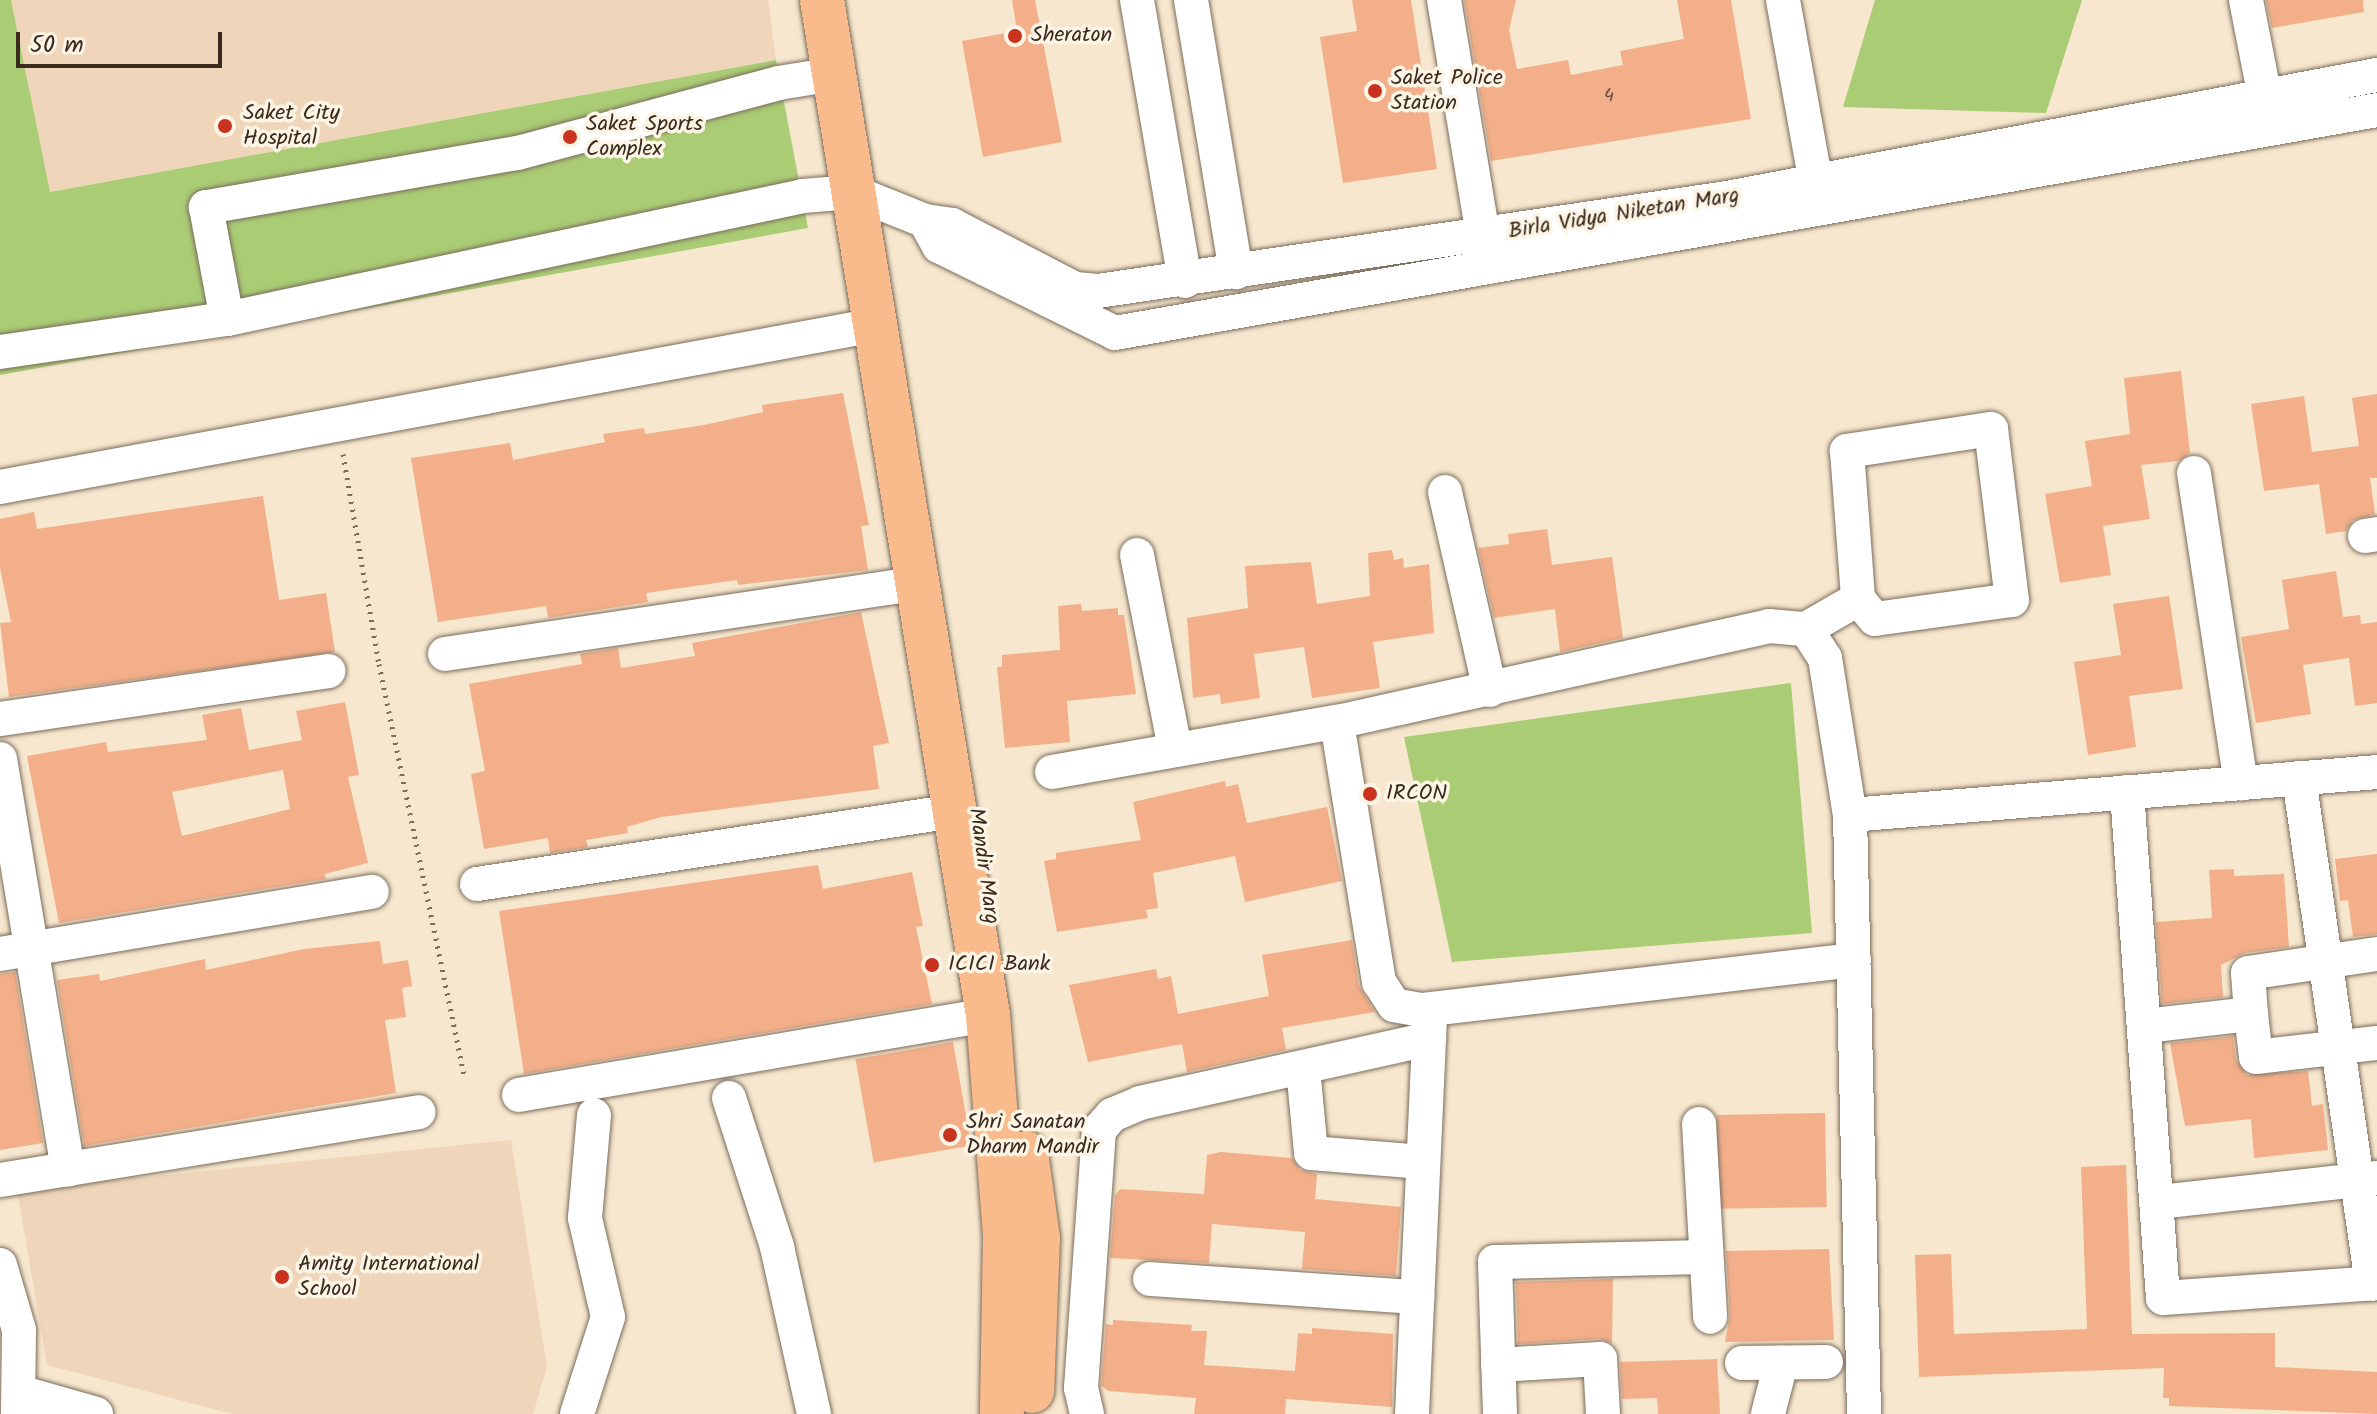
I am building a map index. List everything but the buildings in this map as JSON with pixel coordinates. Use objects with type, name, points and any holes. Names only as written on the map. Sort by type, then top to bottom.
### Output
[{"type":"main road","points":[[822,0],[834,74],[869,198]]},
{"type":"main road","points":[[851,0],[869,198],[889,323]]},
{"type":"main road","name":"Mandir Marg","points":[[889,323],[918,583],[988,1015],[1005,1236],[1002,1414]]},
{"type":"main road","name":"Mandir Marg","points":[[889,323],[1038,1238],[1031,1414]]},
{"type":"street","points":[[1137,0],[1185,281]]},
{"type":"street","points":[[1191,0],[1236,272]]},
{"type":"street","points":[[1444,0],[1486,252]]},
{"type":"street","points":[[1783,0],[1817,194]]},
{"type":"street","points":[[2246,0],[2272,130]]},
{"type":"street","points":[[227,319],[206,207],[517,153],[779,83],[834,74]]},
{"type":"street","points":[[1817,194],[2263,96],[2377,75]]},
{"type":"street","points":[[925,221],[939,246],[1115,333],[1486,252],[1817,194],[2272,130],[2377,110]]},
{"type":"street","points":[[0,352],[227,319],[803,196],[869,198]]},
{"type":"street","name":"Birla Vidya Niketan Marg","points":[[869,198],[925,221],[952,225],[1075,289],[1098,291],[1236,272],[1486,252]]},
{"type":"street","points":[[0,487],[337,421],[889,323]]},
{"type":"street","points":[[1991,429],[2012,600],[1875,619],[1858,599],[1847,451],[1991,429]]},
{"type":"street","points":[[2194,473],[2241,783]]},
{"type":"street","points":[[1445,492],[1490,690]]},
{"type":"street","points":[[1137,555],[1175,749]]},
{"type":"street","points":[[445,654],[918,583]]},
{"type":"street","points":[[1052,772],[1337,722],[1769,626],[1806,629],[1858,599]]},
{"type":"street","points":[[1806,629],[1825,658],[1850,815],[1864,1414]]},
{"type":"street","points":[[0,719],[329,671]]},
{"type":"street","points":[[1337,722],[1379,982],[1394,1005],[1429,1024]]},
{"type":"street","points":[[0,759],[16,952],[68,1169]]},
{"type":"street","points":[[1850,815],[2377,772]]},
{"type":"street","points":[[2127,792],[2159,1202],[2163,1298],[2374,1284],[2368,1179],[2339,1049],[2299,778]]},
{"type":"street","points":[[477,884],[955,811]]},
{"type":"street","points":[[16,952],[372,892]]},
{"type":"street","points":[[2377,954],[2248,973],[2256,1057],[2377,1043]]},
{"type":"street","points":[[1087,1414],[1081,1388],[1099,1130],[1112,1115],[1140,1103],[1303,1068],[1429,1024],[1854,960]]},
{"type":"street","points":[[2145,1026],[2251,1014]]},
{"type":"street","points":[[519,1095],[988,1015]]},
{"type":"street","points":[[1412,1414],[1429,1024]]},
{"type":"street","points":[[1303,1068],[1311,1153],[1423,1162]]},
{"type":"street","points":[[729,1098],[777,1247],[814,1414]]},
{"type":"street","points":[[0,1180],[419,1112]]},
{"type":"street","points":[[577,1414],[608,1317],[585,1218],[594,1115]]},
{"type":"street","points":[[1699,1124],[1710,1317]]},
{"type":"street","points":[[2159,1202],[2368,1179]]},
{"type":"street","points":[[1500,1414],[1495,1262],[1706,1257]]},
{"type":"street","points":[[0,1265],[19,1330],[20,1404],[96,1414]]},
{"type":"street","points":[[1150,1279],[1417,1297]]},
{"type":"street","points":[[1498,1365],[1600,1359],[1603,1414]]},
{"type":"street","points":[[1742,1363],[1826,1362]]},
{"type":"street","points":[[1768,1414],[1781,1363]]},
{"type":"path","points":[[337,421],[379,664],[465,1078]]},
{"type":"shaded area","name":"Saket City Hospital","points":[[11,0],[768,0],[776,60],[49,192]]},
{"type":"shaded area","name":"Amity International School","points":[[511,1140],[547,1367],[533,1414],[232,1414],[47,1365],[17,1190]]},
{"type":"green space","name":"Saket Sports Complex","points":[[0,0],[11,0],[50,192],[776,60],[808,228],[0,375]]},
{"type":"green space","points":[[1875,0],[2082,0],[2046,113],[1843,107]]},
{"type":"green space","points":[[1791,683],[1812,933],[1452,962],[1404,737]]},
{"type":"place","name":"Sheraton","points":[[1015,36]]},
{"type":"place","name":"Saket Police Station","points":[[1375,91]]},
{"type":"place","name":"Saket City Hospital","points":[[225,126]]},
{"type":"place","name":"Saket Sports Complex","points":[[570,137]]},
{"type":"place","name":"IRCON","points":[[1370,794]]},
{"type":"place","name":"ICICI Bank","points":[[932,965]]},
{"type":"place","name":"Shri Sanatan Dharm Mandir","points":[[950,1135]]},
{"type":"place","name":"Amity International School","points":[[282,1277]]}]
